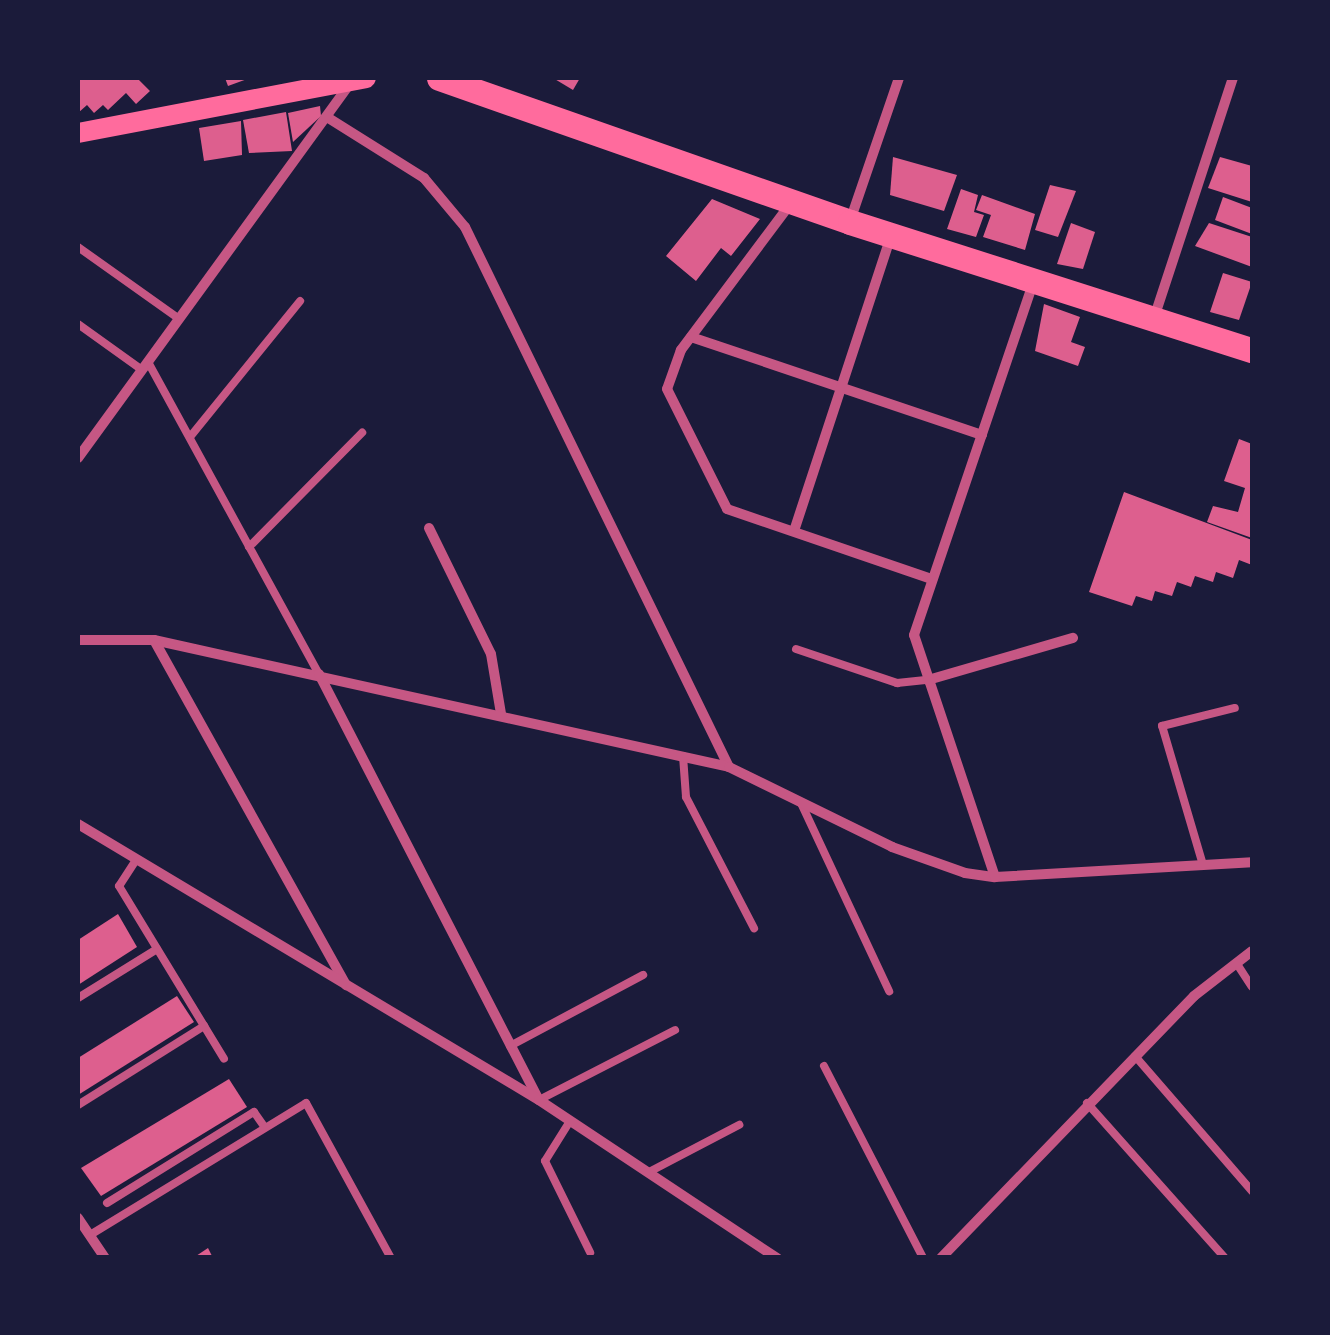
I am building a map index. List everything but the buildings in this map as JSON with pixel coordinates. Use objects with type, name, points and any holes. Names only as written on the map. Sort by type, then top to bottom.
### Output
[{"type":"main road","points":[[439,78],[850,222],[1252,350]]},
{"type":"main road","points":[[78,133],[358,80]]},
{"type":"street","points":[[850,222],[899,78]]},
{"type":"street","points":[[1154,319],[1233,78]]},
{"type":"street","points":[[78,458],[358,80]]},
{"type":"street","points":[[330,119],[437,188],[465,227],[729,767]]},
{"type":"street","points":[[791,202],[691,337],[667,389],[726,509],[932,578]]},
{"type":"street","points":[[794,531],[891,235]]},
{"type":"street","points":[[995,877],[914,635],[1034,280]]},
{"type":"street","points":[[691,337],[982,435]]},
{"type":"street","points":[[429,528],[491,654],[501,714]]},
{"type":"street","points":[[928,680],[1073,638]]},
{"type":"street","points":[[78,640],[154,640],[729,767],[906,852],[995,877],[1252,862]]},
{"type":"street","points":[[154,640],[347,986]]},
{"type":"street","points":[[319,674],[538,1100]]},
{"type":"street","points":[[78,824],[538,1100],[777,1258]]},
{"type":"street","points":[[946,1256],[1135,1056],[1252,952]]},
{"type":"street","points":[[82,1227],[104,1258]]},
{"type":"lane","points":[[78,246],[178,318]]},
{"type":"lane","points":[[190,437],[300,301]]},
{"type":"lane","points":[[78,324],[145,366],[190,437],[319,674]]},
{"type":"lane","points":[[249,548],[362,433]]},
{"type":"lane","points":[[796,649],[896,683],[928,680]]},
{"type":"lane","points":[[1203,864],[1162,726],[1235,708]]},
{"type":"lane","points":[[683,756],[686,797],[754,928]]},
{"type":"lane","points":[[802,803],[889,991]]},
{"type":"lane","points":[[136,860],[119,886],[224,1058]]},
{"type":"lane","points":[[78,998],[157,949]]},
{"type":"lane","points":[[1238,964],[1252,987]]},
{"type":"lane","points":[[510,1046],[643,975]]},
{"type":"lane","points":[[78,1105],[204,1026]]},
{"type":"lane","points":[[538,1100],[675,1030]]},
{"type":"lane","points":[[1135,1056],[1252,1191]]},
{"type":"lane","points":[[824,1066],[923,1258]]},
{"type":"lane","points":[[82,1227],[306,1103],[391,1258]]},
{"type":"lane","points":[[1088,1103],[1226,1258]]},
{"type":"lane","points":[[107,1203],[254,1112],[265,1128]]},
{"type":"lane","points":[[570,1120],[545,1161],[590,1252]]},
{"type":"lane","points":[[648,1172],[738,1125]]}]
